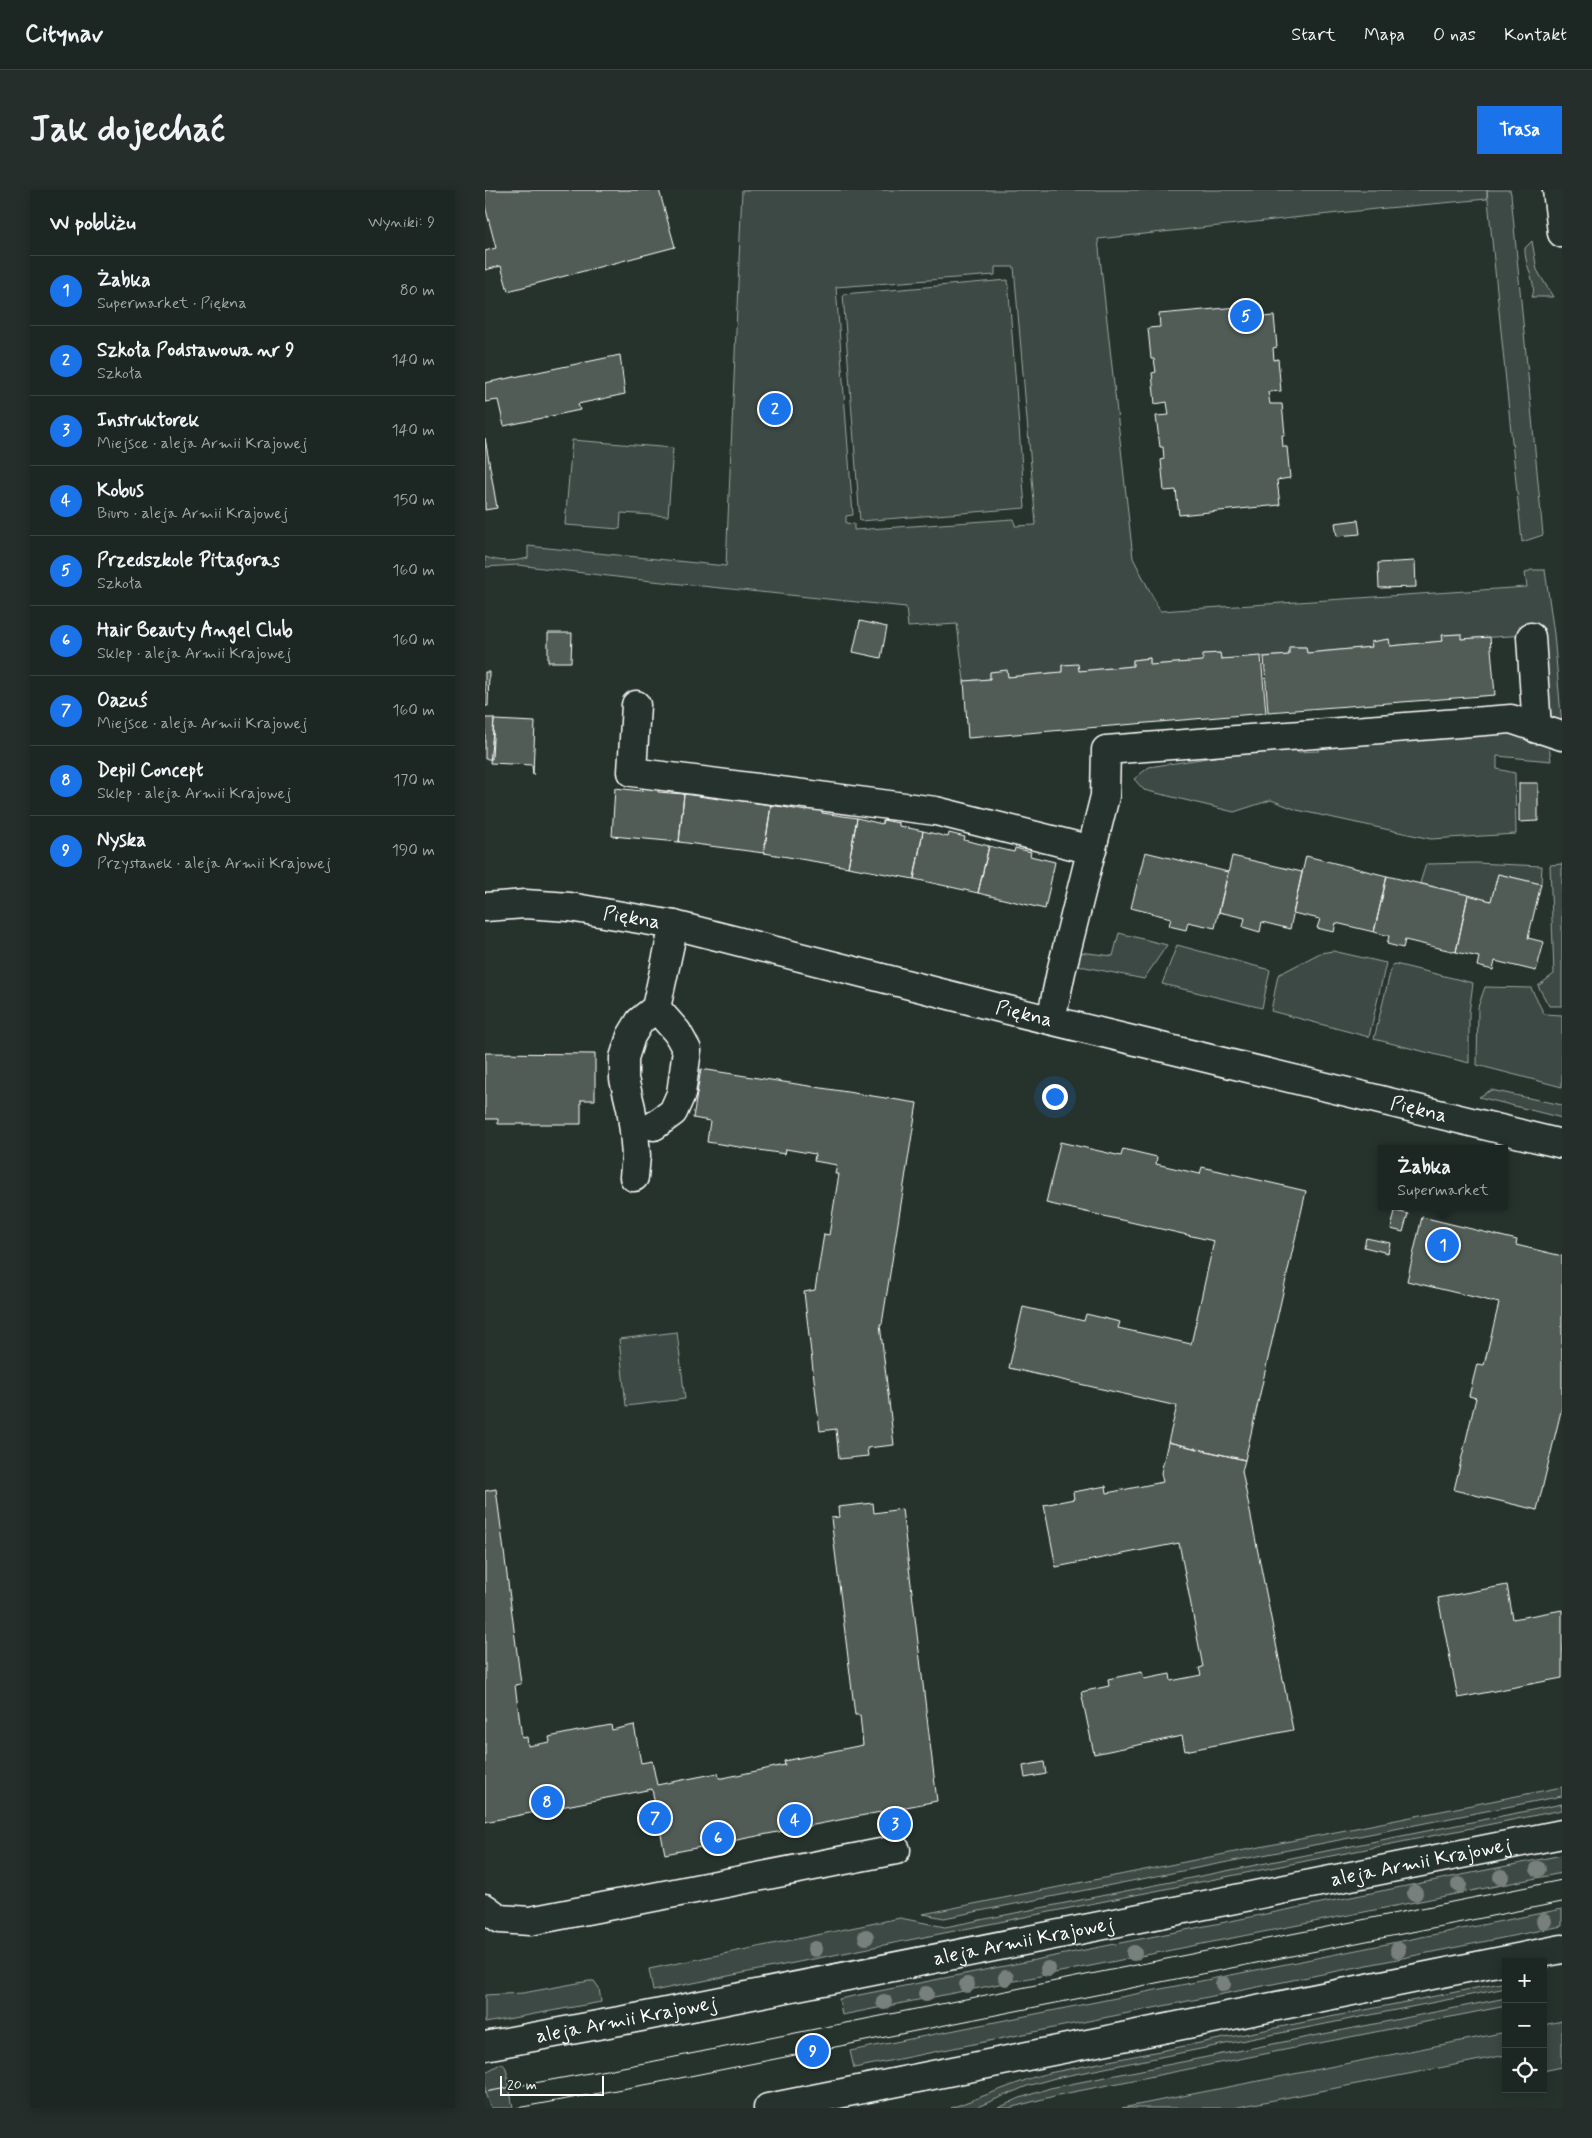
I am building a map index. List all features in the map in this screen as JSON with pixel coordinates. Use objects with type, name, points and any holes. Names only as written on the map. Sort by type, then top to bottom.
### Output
[{"type":"main road","points":[[1557,190],[1562,233]]},
{"type":"main road","points":[[1051,1020],[1061,972],[1105,796],[1106,750],[1511,719],[1549,732],[1531,637]]},
{"type":"main road","points":[[636,705],[632,772],[936,811],[1092,850]]},
{"type":"main road","name":"Piękna","points":[[485,907],[525,904],[570,907],[674,925],[1051,1020],[1562,1144]]},
{"type":"main road","points":[[634,1177],[636,1156],[634,1131],[624,1080],[624,1058],[631,1036],[640,1021],[655,1008],[674,925]]},
{"type":"main road","points":[[654,1126],[673,1112],[681,1094],[687,1050],[677,1032],[655,1008]]},
{"type":"main road","name":"aleja Armii Krajowej","points":[[485,2046],[641,2017],[1562,1834]]},
{"type":"main road","points":[[485,1908],[500,1919],[530,1921],[897,1850]]},
{"type":"main road","points":[[769,2108],[1562,1949]]},
{"type":"shaded area","points":[[742,190],[1487,190],[1487,199],[1098,239],[1133,558],[1160,611],[1527,587],[1525,573],[1531,570],[1545,570],[1554,634],[1562,727],[1552,725],[1543,634],[1461,639],[1460,634],[1443,635],[1443,641],[1390,646],[1389,639],[1372,642],[1372,647],[1307,653],[1306,647],[1289,647],[1289,655],[1221,659],[1220,653],[1204,654],[1203,661],[1150,665],[1150,658],[1133,660],[1133,666],[1079,671],[1062,665],[1062,672],[1008,677],[1007,671],[990,672],[990,679],[964,681],[957,624],[908,627],[906,607],[633,579],[518,565],[485,567],[485,557],[506,561],[528,558],[528,546],[726,566]],"holes":[[[995,267],[1014,267],[1036,525],[1015,526],[1014,519],[854,530],[854,524],[846,523],[846,516],[853,515],[836,287],[995,275]]]},
{"type":"shaded area","points":[[1487,190],[1510,190],[1511,194],[1543,535],[1522,542]]},
{"type":"shaded area","points":[[1532,241],[1537,270],[1553,297],[1532,297],[1533,286],[1525,248]]},
{"type":"shaded area","points":[[1008,280],[1025,508],[860,521],[843,294]]},
{"type":"shaded area","points":[[572,440],[673,448],[668,516],[621,513],[620,529],[565,525]]},
{"type":"shaded area","points":[[1513,729],[1549,745],[1551,761],[1497,756],[1497,769],[1515,773],[1516,834],[1431,839],[1297,810],[1271,800],[1234,812],[1144,790],[1134,779],[1149,767],[1298,744],[1297,752],[1319,751],[1319,743]]},
{"type":"shaded area","points":[[1475,863],[1542,866],[1541,884],[1498,874],[1491,901],[1420,883],[1426,864]]},
{"type":"shaded area","points":[[1562,864],[1562,1006],[1549,1006],[1538,986],[1554,974],[1550,865]]},
{"type":"shaded area","points":[[1119,933],[1167,945],[1144,979],[1075,965],[1079,952],[1113,956]]},
{"type":"shaded area","points":[[1177,945],[1270,970],[1262,1008],[1162,984]]},
{"type":"shaded area","points":[[1333,951],[1386,963],[1369,1037],[1271,1011],[1278,975],[1320,953]]},
{"type":"shaded area","points":[[1395,964],[1473,983],[1469,1013],[1469,1063],[1374,1039],[1392,965]]},
{"type":"shaded area","points":[[1485,987],[1531,988],[1544,1014],[1562,1015],[1562,1087],[1477,1065],[1478,1007]]},
{"type":"shaded area","points":[[1491,1090],[1562,1105],[1562,1118],[1479,1097]]},
{"type":"shaded area","points":[[677,1332],[685,1399],[626,1406],[619,1339]]},
{"type":"shaded area","points":[[1562,1787],[1562,1796],[944,1918],[923,1914]]},
{"type":"shaded area","points":[[1562,1804],[1562,1810],[653,1991],[649,1969],[900,1918],[945,1927]]},
{"type":"shaded area","points":[[1562,1855],[1562,1873],[842,2015],[839,1999]]},
{"type":"shaded area","points":[[1562,1909],[1562,1926],[854,2068],[850,2051]]},
{"type":"shaded area","points":[[594,1981],[599,1988],[601,2002],[485,2023],[485,1995],[523,1993]]},
{"type":"shaded area","points":[[1502,1983],[1502,1989],[1055,2078],[1027,2086],[975,2108],[951,2108],[1049,2073]]},
{"type":"shaded area","points":[[1502,1999],[1502,2007],[1058,2095],[1009,2108],[998,2108],[1050,2088]]},
{"type":"shaded area","points":[[1562,2021],[1562,2067],[1547,2070],[1547,2048],[1547,2024]]},
{"type":"shaded area","points":[[1502,2033],[1502,2056],[1233,2108],[1122,2108]]},
{"type":"shaded area","points":[[502,2063],[506,2068],[513,2108],[491,2108],[485,2093],[486,2072]]},
{"type":"building","points":[[485,190],[659,190],[675,247],[508,291],[501,266],[485,270],[485,251],[496,248],[485,206]]},
{"type":"building","points":[[1260,305],[1261,317],[1274,316],[1277,347],[1273,348],[1274,360],[1278,359],[1281,391],[1268,392],[1270,404],[1282,404],[1285,435],[1282,435],[1283,447],[1287,447],[1290,478],[1277,480],[1280,505],[1179,515],[1176,490],[1164,491],[1161,460],[1164,459],[1163,447],[1160,447],[1156,416],[1169,415],[1167,402],[1155,404],[1152,373],[1156,372],[1154,359],[1151,359],[1148,328],[1160,327],[1159,314]]},
{"type":"building","points":[[620,355],[625,394],[578,404],[580,410],[504,426],[498,400],[485,402],[485,383]]},
{"type":"building","points":[[485,438],[497,508],[485,510]]},
{"type":"building","points":[[1358,520],[1360,534],[1337,536],[1335,523]]},
{"type":"building","points":[[1415,561],[1416,587],[1379,588],[1378,563]]},
{"type":"building","points":[[860,621],[887,627],[881,658],[853,652]]},
{"type":"building","points":[[548,633],[572,633],[571,662],[548,662]]},
{"type":"building","points":[[1461,634],[1461,639],[1490,637],[1495,695],[1268,712],[1264,657],[1289,655],[1289,647],[1306,647],[1307,653],[1372,647],[1371,642],[1389,639],[1390,646],[1443,641],[1442,635]]},
{"type":"building","points":[[1220,653],[1221,659],[1261,656],[1266,713],[968,738],[964,681],[990,679],[990,672],[1007,670],[1008,677],[1062,672],[1062,665],[1078,664],[1079,671],[1133,666],[1133,660],[1150,658],[1150,665],[1203,661],[1203,654]]},
{"type":"building","points":[[485,672],[489,672],[488,706],[485,706]]},
{"type":"building","points":[[485,718],[494,718],[492,759],[485,759]]},
{"type":"building","points":[[494,720],[535,722],[533,775],[532,765],[490,763]]},
{"type":"building","points":[[1519,783],[1538,783],[1538,821],[1519,822]]},
{"type":"building","points":[[643,787],[659,788],[658,792],[684,794],[679,842],[612,836],[615,788],[642,791]]},
{"type":"building","points":[[684,794],[719,799],[720,795],[736,797],[736,800],[771,805],[764,853],[679,842]]},
{"type":"building","points":[[771,805],[806,811],[807,807],[823,810],[822,813],[857,818],[848,867],[764,853]]},
{"type":"building","points":[[857,818],[882,824],[883,820],[899,823],[899,826],[923,831],[914,879],[848,867]]},
{"type":"building","points":[[923,831],[948,837],[949,833],[965,837],[964,840],[989,846],[978,893],[914,879]]},
{"type":"building","points":[[989,846],[1014,852],[1015,848],[1031,852],[1030,856],[1055,862],[1045,909],[978,893]]},
{"type":"building","points":[[1145,852],[1228,872],[1215,928],[1188,922],[1186,930],[1169,926],[1171,918],[1131,908]]},
{"type":"building","points":[[1232,856],[1302,872],[1290,929],[1262,922],[1260,932],[1243,927],[1245,918],[1219,912]]},
{"type":"building","points":[[1306,856],[1387,876],[1374,932],[1336,923],[1334,932],[1325,930],[1317,928],[1320,919],[1293,913]]},
{"type":"building","points":[[1498,874],[1541,884],[1528,938],[1544,942],[1536,971],[1495,961],[1493,970],[1477,966],[1479,957],[1456,952],[1468,895],[1491,901]]},
{"type":"building","points":[[1387,876],[1468,895],[1456,952],[1405,940],[1403,948],[1387,944],[1389,936],[1374,932]]},
{"type":"building","points":[[485,1053],[595,1054],[595,1100],[581,1100],[581,1124],[498,1124],[498,1119],[485,1119]]},
{"type":"building","points":[[701,1069],[917,1103],[882,1324],[880,1324],[894,1445],[867,1448],[868,1456],[839,1459],[836,1429],[820,1431],[804,1292],[815,1290],[824,1234],[829,1235],[839,1174],[835,1174],[837,1165],[814,1161],[815,1154],[786,1149],[785,1154],[707,1142],[710,1121],[693,1118]]},
{"type":"building","points":[[1060,1142],[1121,1156],[1123,1149],[1157,1157],[1156,1164],[1200,1174],[1202,1167],[1306,1191],[1245,1460],[1168,1442],[1177,1406],[1009,1368],[1023,1307],[1084,1321],[1086,1314],[1120,1322],[1118,1328],[1191,1344],[1214,1241],[1046,1203]]},
{"type":"building","points":[[1395,1211],[1408,1214],[1403,1232],[1391,1229]]},
{"type":"building","points":[[1422,1217],[1517,1240],[1516,1245],[1562,1256],[1562,1407],[1537,1510],[1454,1490],[1476,1398],[1469,1396],[1477,1364],[1484,1365],[1499,1303],[1407,1281]]},
{"type":"building","points":[[1366,1238],[1390,1243],[1388,1253],[1364,1247]]},
{"type":"building","points":[[1168,1442],[1245,1460],[1242,1471],[1293,1730],[1185,1751],[1182,1736],[1094,1754],[1081,1692],[1109,1686],[1108,1679],[1142,1672],[1144,1679],[1170,1674],[1171,1681],[1201,1675],[1199,1668],[1203,1667],[1179,1543],[1056,1567],[1044,1505],[1074,1499],[1073,1492],[1106,1486],[1107,1493],[1163,1482],[1161,1473]]},
{"type":"building","points":[[496,1489],[521,1684],[515,1685],[522,1738],[527,1737],[528,1746],[550,1742],[549,1737],[578,1731],[611,1725],[612,1730],[634,1725],[641,1763],[652,1761],[657,1785],[718,1773],[719,1778],[723,1778],[785,1765],[784,1761],[863,1745],[860,1715],[855,1715],[831,1518],[839,1517],[838,1507],[873,1503],[874,1513],[902,1509],[937,1801],[665,1854],[652,1789],[485,1822],[485,1491]]},
{"type":"building","points":[[1507,1585],[1513,1619],[1562,1610],[1562,1678],[1458,1698],[1438,1598]]},
{"type":"building","points":[[1044,1762],[1046,1774],[1025,1778],[1023,1766]]},
{"type":"tram line","points":[[485,2092],[650,2062],[1562,1880]]},
{"type":"tram line","points":[[517,2108],[655,2083],[1562,1902]]},
{"type":"place","name":"Przedszkole Pitagoras","points":[[1246,316]]},
{"type":"place","name":"Szkoła Podstawowa nr 9","points":[[775,409]]},
{"type":"place","name":"Żabka","points":[[1443,1245]]},
{"type":"place","name":"Depil Concept","points":[[547,1802]]},
{"type":"place","name":"Oazuś","points":[[655,1818]]},
{"type":"place","name":"Kobus","points":[[795,1820]]},
{"type":"place","name":"Instruktorek","points":[[895,1824]]},
{"type":"place","name":"Hair Beauty Angel Club","points":[[718,1838]]},
{"type":"place","name":"Nyska","points":[[813,2051]]}]
